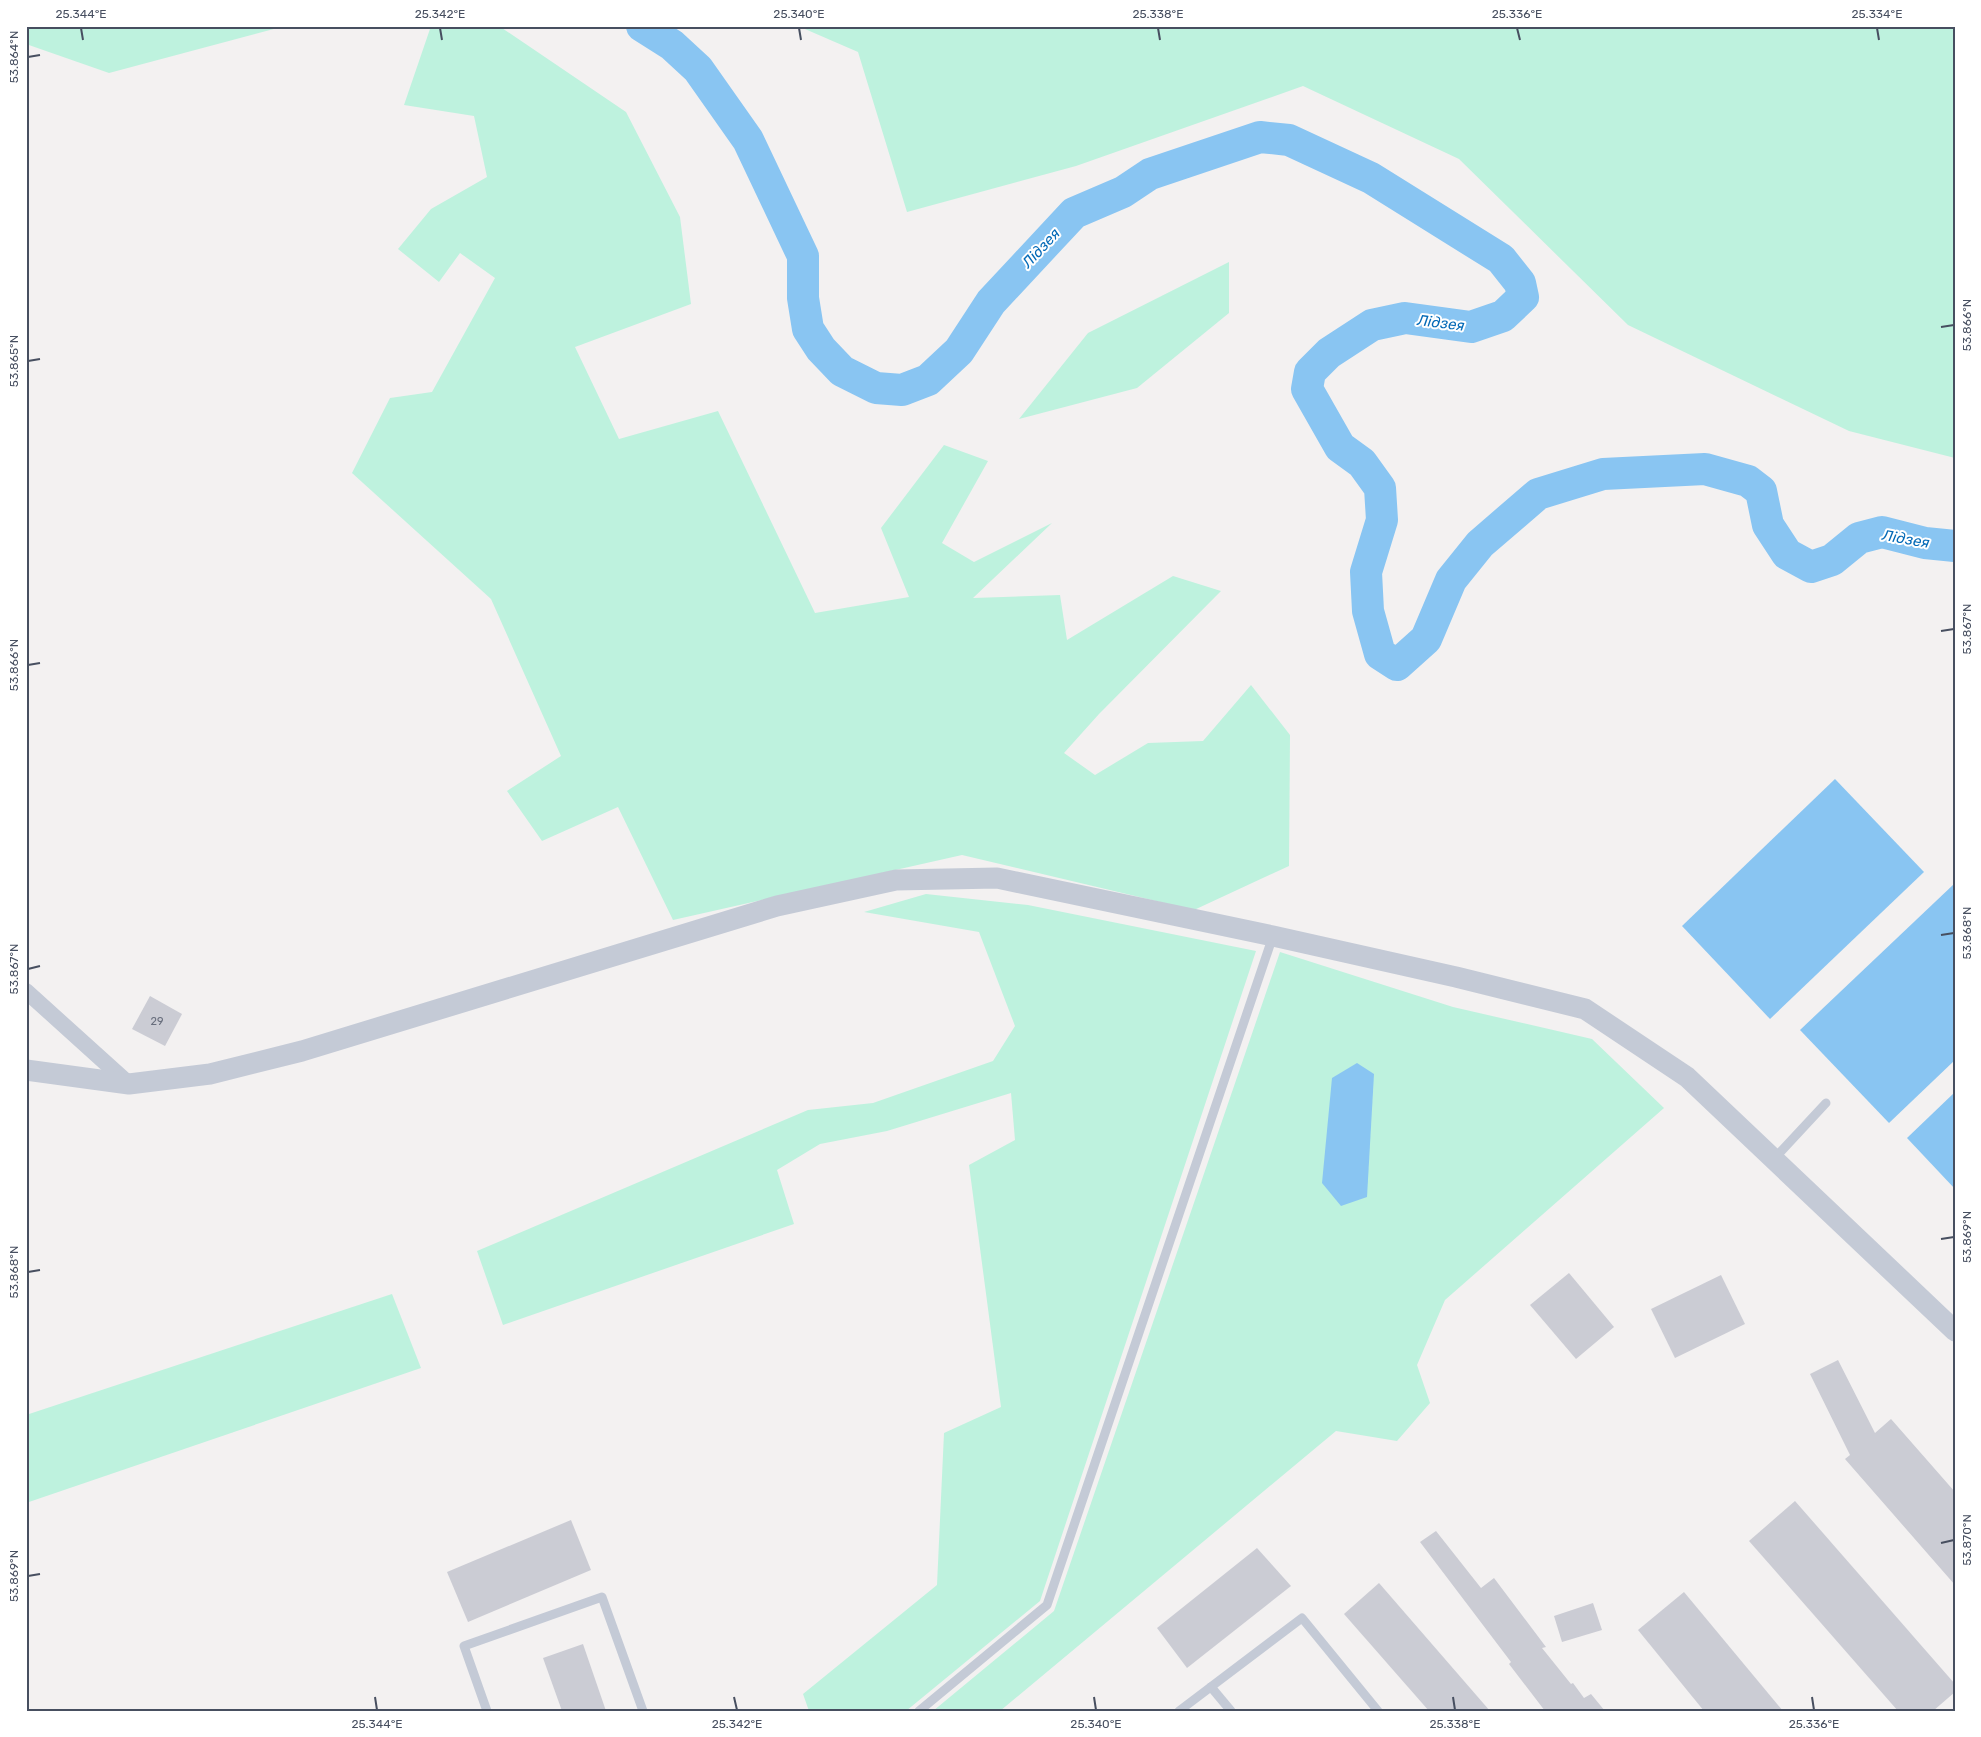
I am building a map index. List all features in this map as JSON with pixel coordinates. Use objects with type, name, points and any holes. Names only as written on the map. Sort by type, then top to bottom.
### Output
[{"type":"street","points":[[26,1070],[129,1084],[210,1074],[302,1051],[777,906],[896,880],[997,878],[1273,936],[1456,977],[1585,1009],[1688,1077],[1955,1332]]},
{"type":"street","points":[[26,991],[129,1084]]},
{"type":"lane","points":[[919,1711],[1047,1605],[1273,936]]},
{"type":"lane","points":[[1773,1160],[1826,1103]]},
{"type":"lane","points":[[487,1711],[464,1646],[602,1597],[643,1711]]},
{"type":"lane","points":[[1179,1711],[1302,1618],[1378,1711]]},
{"type":"lane","points":[[1211,1686],[1231,1711]]},
{"type":"green space","points":[[26,26],[285,26],[109,73],[26,44]]},
{"type":"green space","points":[[431,26],[499,26],[626,112],[680,217],[691,304],[575,347],[619,439],[718,411],[815,613],[909,597],[881,528],[944,445],[988,461],[942,543],[974,562],[1052,523],[973,598],[1060,595],[1067,640],[1173,576],[1221,591],[1099,714],[1064,753],[1095,775],[1148,743],[1203,741],[1251,685],[1290,735],[1289,866],[1194,910],[962,855],[673,920],[618,807],[542,841],[507,791],[561,756],[491,599],[352,473],[390,398],[432,392],[495,278],[460,253],[439,282],[398,249],[431,209],[487,177],[474,116],[404,105]]},
{"type":"green space","points":[[798,26],[1955,26],[1955,458],[1849,431],[1628,325],[1459,159],[1303,86],[1076,166],[907,212],[858,52]]},
{"type":"green space","points":[[1229,262],[1229,313],[1137,388],[1019,419],[1088,333]]},
{"type":"green space","points":[[926,894],[1028,905],[1256,951],[1040,1601],[906,1711],[809,1711],[803,1694],[937,1585],[944,1433],[1001,1407],[969,1165],[1015,1140],[1011,1093],[887,1131],[820,1144],[777,1170],[794,1224],[503,1325],[477,1251],[808,1110],[873,1103],[993,1061],[1015,1026],[979,932],[864,912]]},
{"type":"green space","points":[[1280,952],[1453,1007],[1592,1039],[1664,1108],[1445,1300],[1417,1365],[1430,1403],[1397,1441],[1336,1431],[1000,1711],[933,1711],[1054,1611]]},
{"type":"green space","points":[[392,1294],[421,1368],[26,1503],[26,1415]]},
{"type":"water","points":[[1835,779],[1924,872],[1770,1019],[1682,926]]},
{"type":"water","points":[[1954,884],[1955,1060],[1889,1123],[1800,1030]]},
{"type":"water","points":[[1357,1063],[1374,1074],[1367,1197],[1341,1206],[1322,1183],[1332,1078]]},
{"type":"water","points":[[1955,1092],[1955,1189],[1907,1138]]},
{"type":"building","points":[[150,996],[182,1014],[165,1046],[132,1029]]},
{"type":"building","points":[[1569,1273],[1614,1327],[1576,1359],[1530,1305]]},
{"type":"building","points":[[1721,1275],[1745,1324],[1675,1358],[1651,1309]]},
{"type":"building","points":[[1838,1360],[1875,1433],[1891,1419],[1955,1492],[1955,1585],[1845,1459],[1850,1455],[1810,1374]]},
{"type":"building","points":[[1795,1501],[1955,1684],[1955,1692],[1933,1711],[1898,1711],[1749,1541]]},
{"type":"building","points":[[571,1520],[591,1570],[468,1622],[447,1572]]},
{"type":"building","points":[[1436,1531],[1481,1588],[1494,1578],[1546,1647],[1542,1648],[1571,1684],[1573,1683],[1584,1698],[1591,1694],[1605,1711],[1545,1711],[1509,1664],[1511,1662],[1420,1542]]},
{"type":"building","points":[[1257,1548],[1291,1586],[1187,1668],[1157,1628]]},
{"type":"building","points":[[1379,1583],[1490,1711],[1429,1711],[1344,1614]]},
{"type":"building","points":[[1684,1592],[1783,1711],[1704,1711],[1638,1630]]},
{"type":"building","points":[[1593,1603],[1602,1630],[1562,1642],[1554,1616]]},
{"type":"building","points":[[583,1644],[606,1711],[562,1711],[543,1658]]},
{"type":"waterway","name":"Лідзея","points":[[642,26],[672,45],[698,69],[748,140],[803,256],[803,298],[808,329],[821,349],[842,371],[876,388],[902,390],[928,380],[959,351],[991,302],[1074,213],[1123,192],[1150,174],[1260,137],[1289,140],[1371,178],[1501,259],[1520,283],[1523,297],[1503,316],[1471,327],[1405,318],[1372,325],[1329,353],[1310,372],[1307,389],[1340,447],[1362,463],[1380,488],[1382,520],[1366,572],[1368,611],[1380,654],[1397,665],[1426,639],[1451,580],[1480,544],[1538,494],[1603,474],[1705,469],[1748,481],[1761,491],[1768,525],[1787,554],[1811,567],[1832,560],[1859,538],[1882,532],[1925,543],[1955,546]]}]
